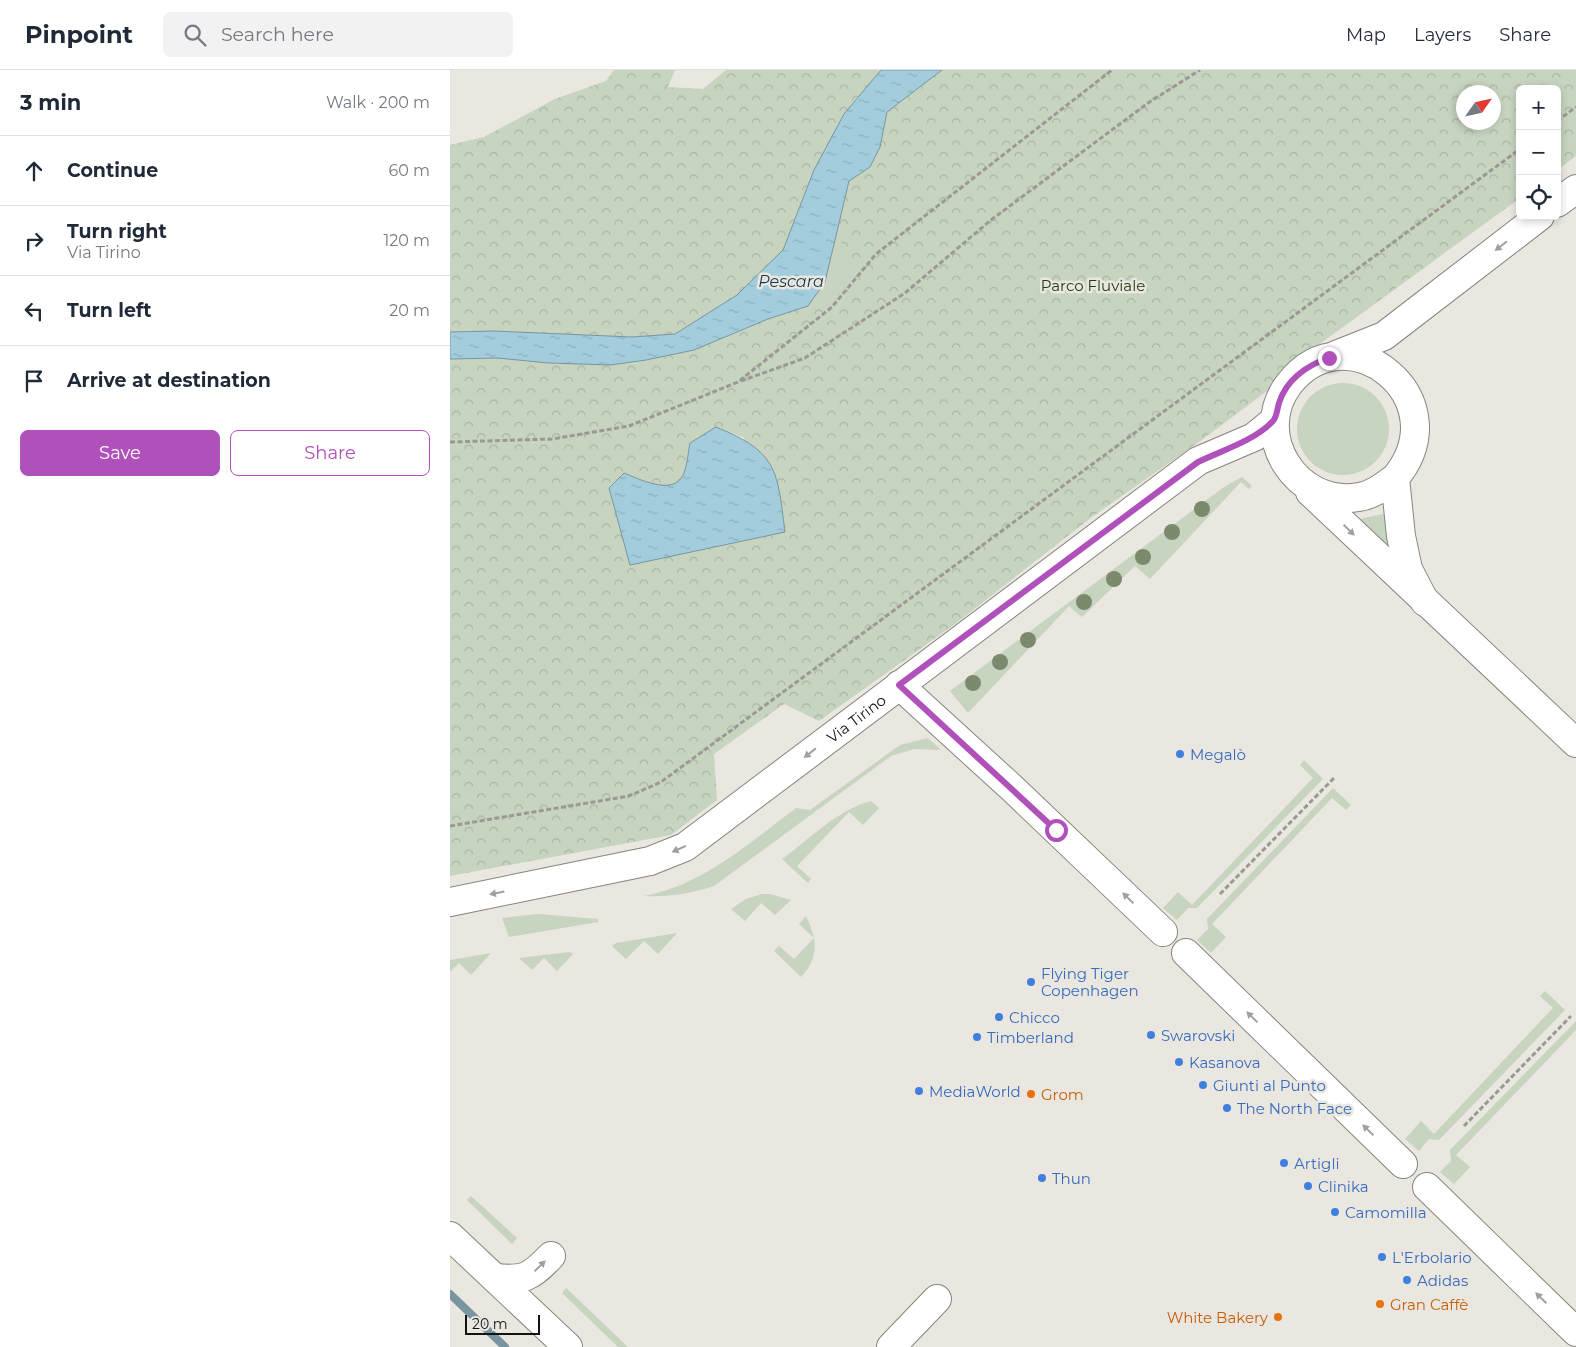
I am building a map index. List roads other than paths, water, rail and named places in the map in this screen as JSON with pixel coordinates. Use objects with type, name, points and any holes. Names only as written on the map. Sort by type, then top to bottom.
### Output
[{"type":"street","points":[[1561,200],[1576,188]]},
{"type":"street","points":[[1535,220],[1384,336],[1318,362],[1302,372],[1288,385],[1279,401],[1275,420],[1276,444],[1285,466],[1301,484],[1576,743]]},
{"type":"street","points":[[1301,484],[1319,494],[1339,498],[1360,497],[1379,490],[1395,478],[1408,460],[1415,438],[1415,415],[1407,394],[1393,375],[1374,363],[1363,359],[1340,357],[1318,362]]},
{"type":"street","name":"Via Tirino","points":[[450,902],[650,861],[685,847],[723,821],[899,685],[1198,462],[1254,437],[1275,420]]},
{"type":"street","points":[[1395,478],[1401,536],[1408,569],[1425,602]]},
{"type":"street","points":[[899,685],[1013,789],[1163,932]]},
{"type":"street","points":[[1186,954],[1403,1164]]},
{"type":"street","points":[[1427,1187],[1576,1332]]},
{"type":"street","points":[[450,1236],[568,1347]]},
{"type":"street","points":[[495,1278],[511,1280],[524,1278],[532,1274],[551,1256]]},
{"type":"street","points":[[890,1347],[937,1299]]},
{"type":"water","name":"Pescara","points":[[881,70],[942,70],[887,112],[880,147],[870,167],[849,181],[825,282],[808,306],[768,319],[694,350],[646,360],[610,365],[549,363],[497,358],[450,359],[450,332],[493,331],[632,337],[675,334],[737,295],[783,250],[814,170],[844,114]]},
{"type":"water","points":[[716,427],[752,445],[771,466],[780,493],[785,532],[630,565],[609,488],[624,473],[654,484],[670,485],[677,482],[685,470],[690,443]]},
{"type":"waterway","points":[[450,1294],[505,1347]]},
{"type":"place","name":"Megalò","points":[[1180,754]]},
{"type":"place","name":"Flying Tiger Copenhagen","points":[[1031,982]]},
{"type":"place","name":"Chicco","points":[[999,1017]]},
{"type":"place","name":"Swarovski","points":[[1151,1035]]},
{"type":"place","name":"Timberland","points":[[977,1037]]},
{"type":"place","name":"Kasanova","points":[[1179,1062]]},
{"type":"place","name":"Giunti al Punto","points":[[1203,1085]]},
{"type":"place","name":"MediaWorld","points":[[919,1091]]},
{"type":"place","name":"Grom","points":[[1031,1094]]},
{"type":"place","name":"The North Face","points":[[1227,1108]]},
{"type":"place","name":"Artigli","points":[[1284,1163]]},
{"type":"place","name":"Thun","points":[[1042,1178]]},
{"type":"place","name":"Clinika","points":[[1308,1186]]},
{"type":"place","name":"Camomilla","points":[[1335,1212]]},
{"type":"place","name":"L'Erbolario","points":[[1382,1257]]},
{"type":"place","name":"Adidas","points":[[1407,1280]]},
{"type":"place","name":"Gran Caffè","points":[[1380,1304]]},
{"type":"place","name":"White Bakery","points":[[1278,1317]]},
{"type":"park label","name":"Parco Fluviale","points":[[1093,285]]}]
